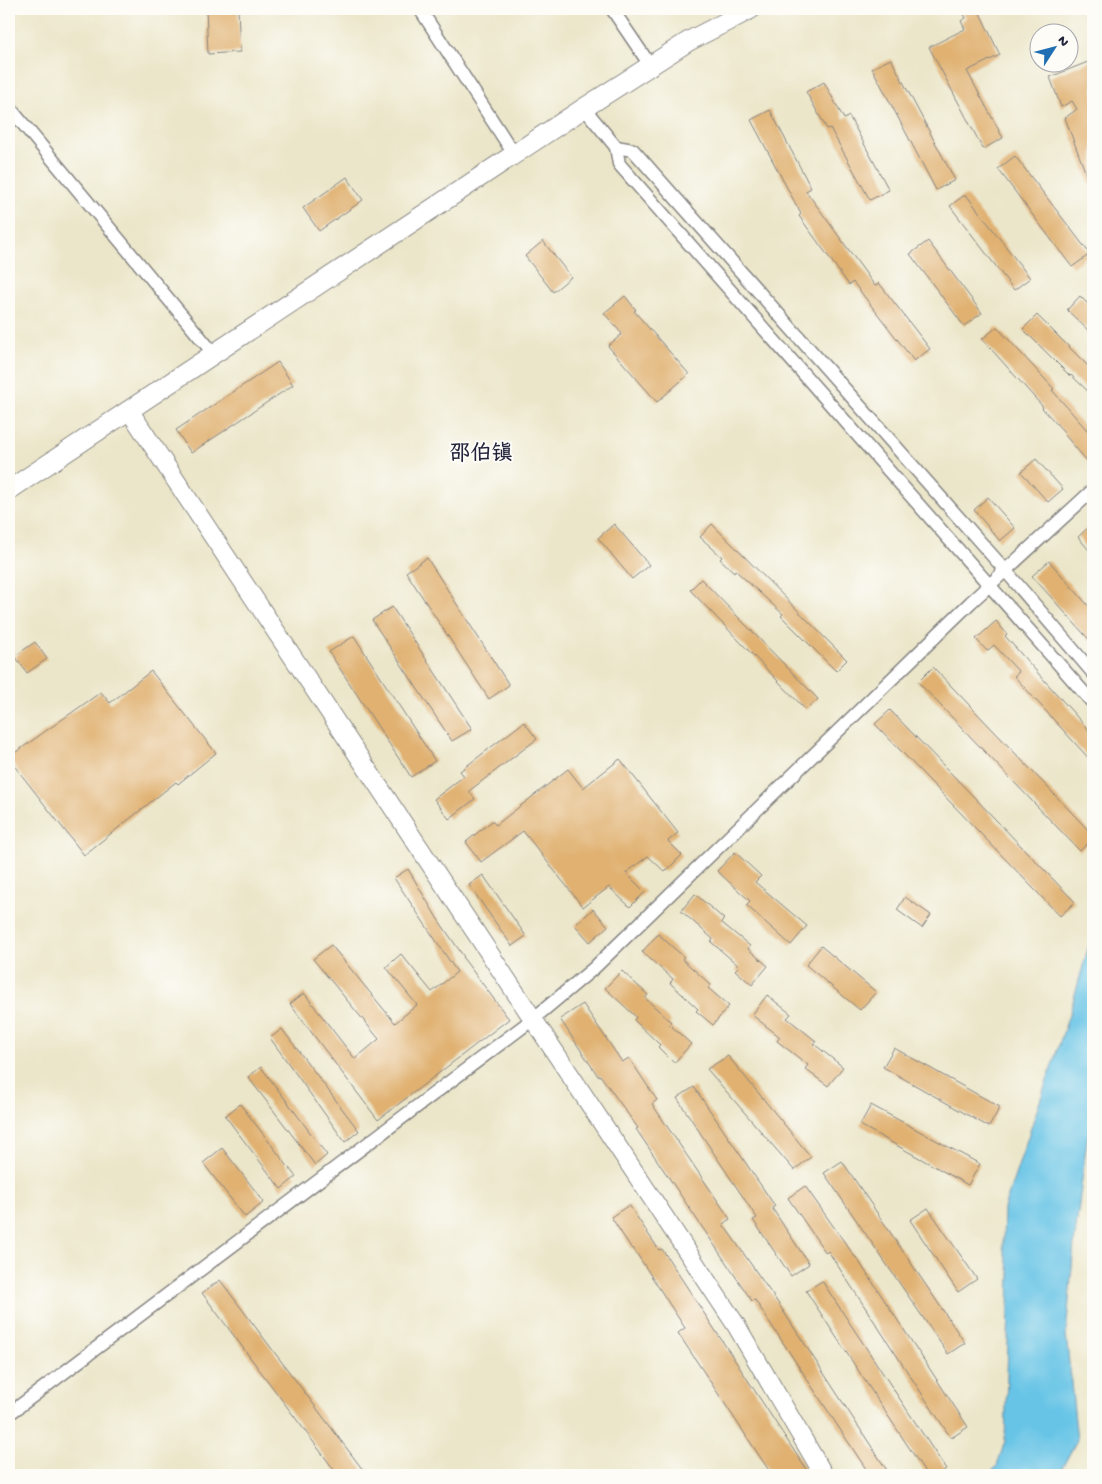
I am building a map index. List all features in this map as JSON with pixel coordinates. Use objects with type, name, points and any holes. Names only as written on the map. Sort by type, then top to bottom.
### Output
[{"type":"main road","points":[[9,490],[650,65],[689,41],[752,9]]},
{"type":"main road","points":[[130,410],[736,1325],[824,1475]]},
{"type":"street","points":[[420,9],[514,154]]},
{"type":"street","points":[[612,9],[650,65]]},
{"type":"street","points":[[9,107],[214,354]]},
{"type":"street","points":[[584,108],[616,147],[619,164],[1093,703]]},
{"type":"street","points":[[616,147],[633,150],[1093,672]]},
{"type":"street","points":[[9,1414],[533,1019],[594,968],[989,585],[1093,490]]},
{"type":"water","points":[[1093,931],[1093,1118],[1087,1139],[1074,1245],[1066,1334],[1077,1440],[1062,1468],[1054,1475],[988,1475],[997,1466],[1005,1441],[1010,1275],[1003,1247],[1004,1208],[1070,1012]]},
{"type":"building","points":[[206,9],[238,9],[240,52],[208,54]]},
{"type":"building","points":[[961,9],[978,9],[1000,55],[967,71],[1003,138],[983,149],[929,47],[965,29],[961,21],[966,18]]},
{"type":"building","points":[[891,59],[955,180],[936,190],[872,68]]},
{"type":"building","points":[[1093,60],[1093,190],[1065,118],[1077,109],[1072,101],[1061,107],[1050,77],[1063,72],[1080,72],[1080,65]]},
{"type":"building","points":[[824,82],[844,119],[849,116],[889,190],[870,200],[830,128],[827,129],[806,92]]},
{"type":"building","points":[[770,110],[811,188],[806,191],[875,286],[879,283],[930,349],[914,361],[853,282],[849,285],[799,216],[801,214],[751,120]]},
{"type":"building","points":[[1015,156],[1090,254],[1072,267],[998,169]]},
{"type":"building","points":[[347,177],[363,200],[319,231],[303,208]]},
{"type":"building","points":[[963,196],[967,196],[1030,278],[1014,290],[950,206]]},
{"type":"building","points":[[543,241],[571,277],[553,292],[525,256]]},
{"type":"building","points":[[928,241],[982,313],[964,326],[910,254]]},
{"type":"building","points":[[625,296],[636,310],[634,311],[689,374],[657,402],[608,346],[622,334],[604,313]]},
{"type":"building","points":[[1080,296],[1093,309],[1093,335],[1067,310]]},
{"type":"building","points":[[1037,315],[1093,371],[1093,396],[1023,329]]},
{"type":"building","points":[[997,327],[1054,389],[1052,390],[1093,437],[1093,468],[1043,407],[982,339]]},
{"type":"building","points":[[278,362],[293,385],[191,453],[176,430]]},
{"type":"building","points":[[1036,459],[1063,489],[1048,502],[1021,472]]},
{"type":"building","points":[[988,497],[1015,528],[1000,541],[974,510]]},
{"type":"building","points":[[1093,523],[1093,555],[1078,537]]},
{"type":"building","points":[[614,524],[649,565],[632,579],[598,538]]},
{"type":"building","points":[[712,524],[847,660],[836,671],[781,616],[783,614],[735,570],[734,572],[720,559],[722,557],[700,537]]},
{"type":"building","points":[[427,558],[509,685],[489,699],[406,572]]},
{"type":"building","points":[[1049,561],[1093,611],[1093,644],[1032,576]]},
{"type":"building","points":[[701,579],[818,699],[806,710],[690,590]]},
{"type":"building","points":[[392,607],[472,729],[452,741],[372,620]]},
{"type":"building","points":[[996,621],[1007,634],[1005,636],[1093,735],[1093,763],[1014,676],[1019,672],[994,645],[987,651],[976,639]]},
{"type":"building","points":[[354,636],[435,761],[411,777],[329,652]]},
{"type":"building","points":[[35,642],[47,659],[27,673],[15,656]]},
{"type":"building","points":[[933,667],[1093,835],[1093,838],[1080,851],[918,682]]},
{"type":"building","points":[[151,671],[216,753],[178,784],[176,782],[84,855],[9,757],[101,692],[110,703]]},
{"type":"building","points":[[890,710],[1075,902],[1060,916],[875,724]]},
{"type":"building","points":[[524,722],[537,739],[469,791],[475,799],[449,819],[434,799],[464,776],[460,771]]},
{"type":"building","points":[[620,759],[678,833],[668,841],[682,855],[665,872],[648,856],[626,873],[645,892],[630,907],[609,887],[583,907],[523,831],[481,862],[466,842],[492,821],[496,825],[568,769],[583,788]]},
{"type":"building","points":[[735,852],[761,876],[755,882],[807,926],[791,945],[746,905],[750,901],[717,871]]},
{"type":"building","points":[[408,869],[463,958],[509,1019],[378,1120],[290,1004],[304,993],[355,1059],[379,1039],[313,959],[331,945],[395,1023],[417,1005],[386,967],[401,954],[432,992],[457,972],[394,878]]},
{"type":"building","points":[[483,875],[526,936],[512,946],[469,885]]},
{"type":"building","points":[[695,894],[724,919],[721,922],[750,946],[748,949],[768,966],[752,985],[735,970],[739,966],[711,942],[713,939],[681,911]]},
{"type":"building","points":[[905,897],[931,915],[922,928],[897,910]]},
{"type":"building","points":[[593,909],[608,926],[590,942],[575,925]]},
{"type":"building","points":[[658,934],[684,957],[682,959],[711,985],[708,988],[729,1006],[713,1025],[696,1011],[698,1009],[670,983],[673,979],[642,952]]},
{"type":"building","points":[[821,946],[876,992],[860,1010],[806,965]]},
{"type":"building","points":[[622,971],[648,995],[645,998],[691,1044],[674,1063],[658,1047],[660,1045],[634,1020],[636,1017],[605,988]]},
{"type":"building","points":[[767,995],[791,1014],[787,1018],[816,1041],[814,1044],[843,1067],[828,1086],[805,1069],[808,1065],[777,1041],[780,1037],[752,1015]]},
{"type":"building","points":[[583,1004],[622,1062],[629,1058],[657,1100],[652,1104],[730,1219],[723,1224],[778,1303],[890,1475],[870,1475],[755,1300],[752,1301],[636,1129],[638,1128],[600,1075],[598,1076],[560,1019]]},
{"type":"building","points":[[282,1029],[359,1131],[345,1142],[270,1038]]},
{"type":"building","points":[[894,1048],[1000,1107],[989,1127],[883,1067]]},
{"type":"building","points":[[728,1056],[811,1157],[794,1170],[707,1069]]},
{"type":"building","points":[[261,1067],[327,1155],[315,1165],[248,1077]]},
{"type":"building","points":[[694,1087],[775,1206],[772,1208],[809,1264],[791,1276],[753,1220],[757,1218],[677,1098]]},
{"type":"building","points":[[240,1104],[296,1177],[281,1189],[225,1116]]},
{"type":"building","points":[[871,1105],[980,1164],[968,1185],[860,1125]]},
{"type":"building","points":[[222,1148],[264,1202],[245,1217],[203,1163]]},
{"type":"building","points":[[842,1161],[965,1343],[948,1354],[824,1173]]},
{"type":"building","points":[[805,1186],[856,1257],[968,1427],[951,1438],[828,1251],[826,1253],[788,1198]]},
{"type":"building","points":[[629,1205],[659,1250],[662,1249],[810,1475],[772,1475],[678,1333],[685,1328],[611,1217]]},
{"type":"building","points":[[928,1208],[977,1279],[958,1292],[910,1220]]},
{"type":"building","points":[[220,1280],[363,1470],[356,1475],[338,1475],[202,1293]]},
{"type":"building","points":[[822,1281],[946,1469],[937,1475],[927,1475],[806,1291]]},
{"type":"district","name":"邵伯镇","points":[[481,452]]}]
